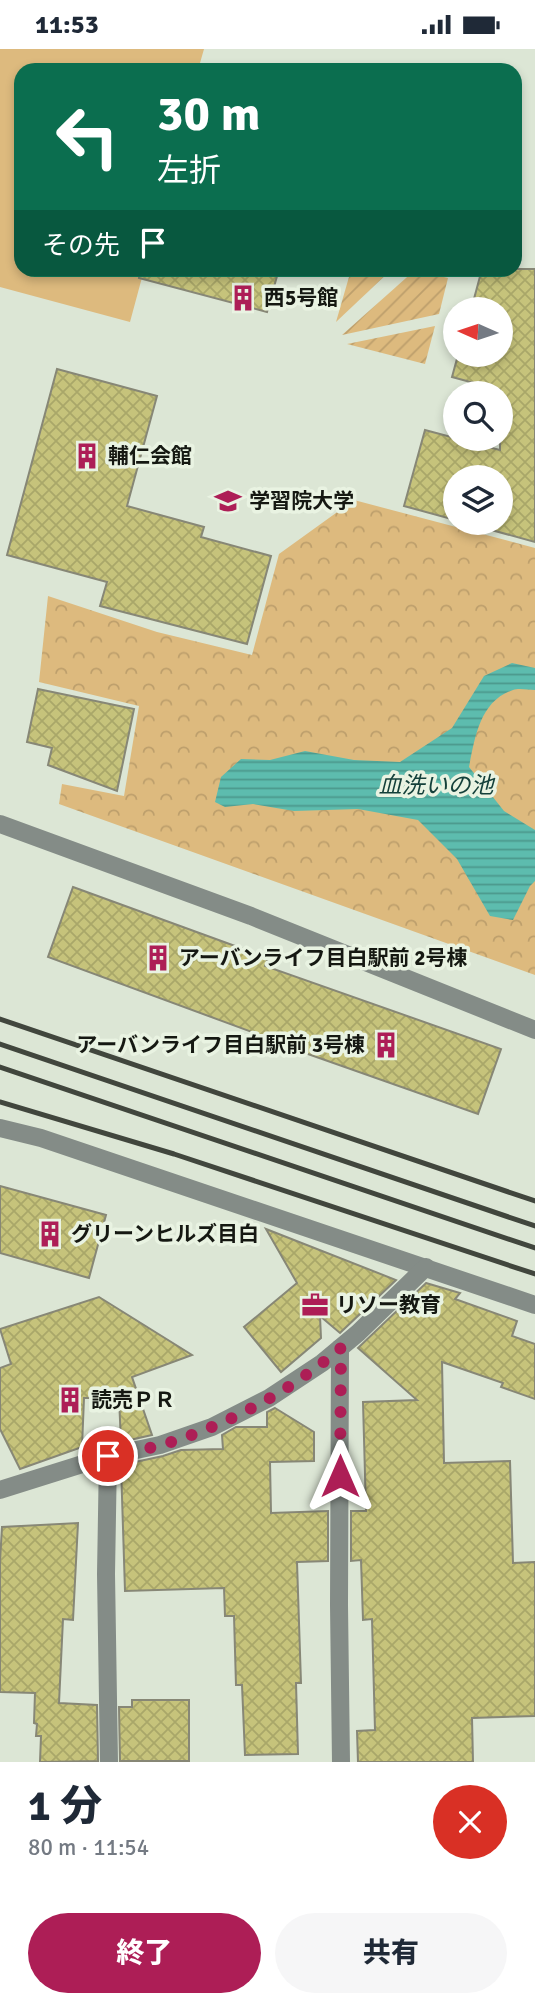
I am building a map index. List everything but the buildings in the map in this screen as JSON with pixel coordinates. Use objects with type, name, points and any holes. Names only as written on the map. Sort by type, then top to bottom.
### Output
[{"type":"street","points":[[0,824],[251,916],[535,1030]]},
{"type":"street","points":[[0,1128],[41,1138],[535,1305]]},
{"type":"street","points":[[0,1490],[108,1456],[160,1445],[212,1427],[269,1398],[341,1348],[426,1267]]},
{"type":"street","points":[[341,1348],[341,1762]]},
{"type":"street","points":[[108,1456],[106,1574],[109,1762]]},
{"type":"green space","points":[[0,49],[204,49],[200,63],[14,63],[14,277],[142,277],[130,322],[0,287]]},
{"type":"green space","points":[[349,277],[384,277],[336,322]]},
{"type":"green space","points":[[407,277],[448,278],[439,314],[342,335]]},
{"type":"green space","points":[[435,326],[425,364],[347,344]]},
{"type":"green space","points":[[354,500],[443,524],[443,535],[486,535],[535,548],[535,975],[59,804],[62,784],[124,796],[139,706],[39,682],[48,596],[157,632],[252,655],[279,554]]},
{"type":"water","name":"血洗いの池","points":[[512,663],[535,668],[535,690],[513,690],[493,702],[481,721],[469,767],[504,811],[535,830],[535,881],[513,920],[490,916],[457,859],[418,820],[358,809],[294,811],[253,804],[225,807],[215,802],[221,777],[241,759],[270,760],[305,751],[354,760],[400,762],[452,728],[484,676]]},
{"type":"railway","points":[[0,1019],[535,1201]]},
{"type":"railway","points":[[0,1044],[535,1226]]},
{"type":"railway","points":[[0,1067],[535,1248]]},
{"type":"railway","points":[[0,1102],[174,1154],[535,1274]]},
{"type":"place","name":"西5号館","points":[[243,298]]},
{"type":"place","name":"輔仁会館","points":[[87,456]]},
{"type":"place","name":"学習院大学","points":[[228,501]]},
{"type":"place","name":"アーバンライフ目白駅前 2号棟","points":[[158,958]]},
{"type":"place","name":"アーバンライフ目白駅前 3号棟","points":[[386,1045]]},
{"type":"place","name":"グリーンヒルズ目白","points":[[50,1234]]},
{"type":"place","name":"リソー教育","points":[[315,1305]]},
{"type":"place","name":"読売ＰＲ","points":[[70,1400]]},
{"type":"route","points":[[108,1456],[160,1445],[212,1427],[269,1398],[341,1348],[340,1476]]}]
